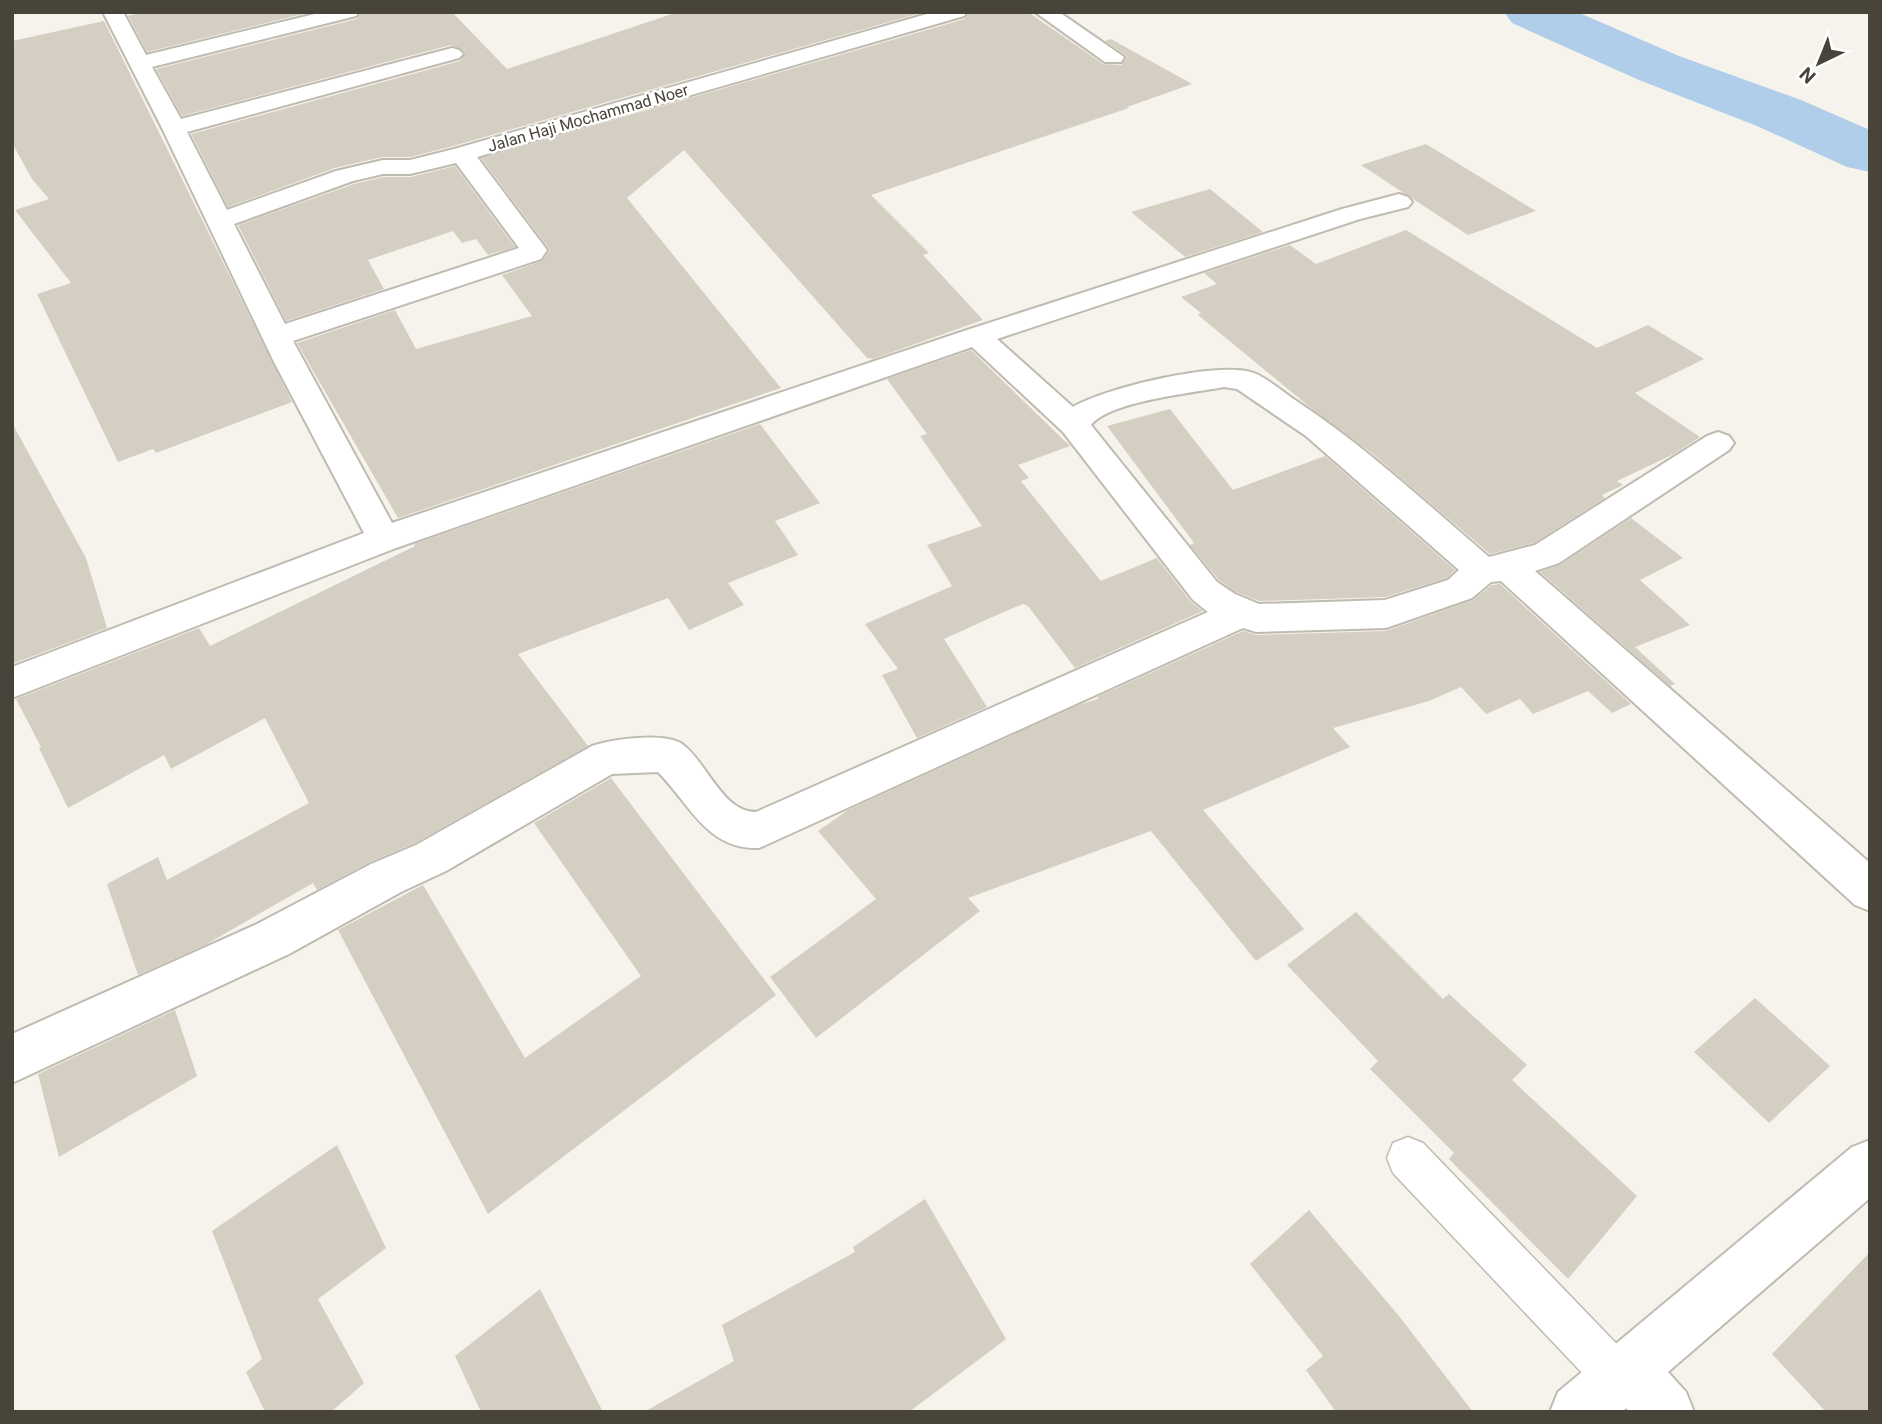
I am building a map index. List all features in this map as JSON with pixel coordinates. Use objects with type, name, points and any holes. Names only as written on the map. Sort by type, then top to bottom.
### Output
[{"type":"street","points":[[113,12],[174,128],[288,360],[384,538]]},
{"type":"street","points":[[141,63],[349,12]]},
{"type":"street","name":"Jalan Haji Mochammad Noer","points":[[219,221],[345,176],[383,167],[410,167],[462,154],[957,12]]},
{"type":"street","points":[[1045,12],[1113,57]]},
{"type":"street","points":[[174,128],[452,54]]},
{"type":"street","points":[[278,336],[532,253],[534,250],[462,154]]},
{"type":"street","points":[[12,683],[384,538],[977,336],[1351,214],[1399,202]]},
{"type":"street","points":[[977,336],[1074,425],[1205,591],[1222,604],[1256,618],[1386,614],[1460,589],[1495,568],[1547,554],[1718,443]]},
{"type":"street","points":[[1074,425],[1084,413],[1099,405],[1147,391],[1224,378],[1245,380],[1317,429],[1495,568],[1870,891]]},
{"type":"street","points":[[12,1059],[274,939],[386,878],[431,858],[606,758],[667,755],[683,768],[712,808],[738,829],[760,830],[1241,613]]},
{"type":"street","points":[[1578,1412],[1870,1164]]},
{"type":"street","points":[[1623,1374],[1667,1412]]},
{"type":"lane","points":[[1408,1158],[1623,1374]]},
{"type":"building","points":[[143,12],[311,12],[147,52],[128,16]]},
{"type":"building","points":[[361,12],[452,12],[507,69],[678,12],[924,12],[453,146],[410,157],[382,157],[335,168],[228,207],[191,134],[460,61],[465,52],[451,45],[182,116],[156,69],[357,19]]},
{"type":"building","points":[[969,12],[1028,12],[1103,64],[1121,65],[1127,56],[1105,41],[1111,39],[1192,84],[871,195],[929,253],[923,255],[983,320],[873,359],[867,358],[684,150],[627,198],[781,388],[398,518],[297,343],[395,310],[416,349],[532,316],[502,275],[542,261],[550,250],[481,158],[965,19]]},
{"type":"building","points":[[104,21],[292,402],[156,453],[153,449],[118,462],[37,294],[71,283],[15,210],[49,199],[32,179],[12,143],[12,41]]},
{"type":"building","points":[[1426,144],[1536,211],[1468,235],[1361,165]]},
{"type":"building","points":[[455,166],[515,247],[488,255],[476,239],[462,243],[453,231],[368,260],[384,289],[286,321],[238,225],[354,184],[383,177],[411,177]]},
{"type":"building","points":[[1210,189],[1263,232],[1185,257],[1131,212]]},
{"type":"building","points":[[1406,230],[1597,348],[1648,325],[1704,359],[1635,393],[1700,437],[1674,454],[1617,481],[1623,485],[1602,495],[1605,498],[1534,543],[1490,554],[1374,455],[1311,408],[1198,315],[1201,313],[1181,297],[1217,284],[1204,273],[1290,245],[1316,264]]},
{"type":"building","points":[[971,350],[1070,446],[1018,465],[1029,478],[1021,481],[1101,581],[1157,558],[1191,602],[1203,611],[1075,668],[1028,606],[1023,604],[990,618],[944,639],[987,707],[917,738],[882,675],[898,669],[865,624],[952,586],[927,545],[982,526],[920,436],[927,434],[887,379]]},
{"type":"building","points":[[1170,409],[1233,490],[1325,456],[1455,570],[1447,578],[1385,597],[1259,601],[1236,592],[1219,580],[1190,545],[1194,543],[1107,426]]},
{"type":"building","points":[[12,423],[86,558],[107,628],[12,664]]},
{"type":"building","points":[[760,424],[820,503],[775,521],[798,555],[728,583],[744,605],[689,630],[668,598],[518,654],[588,746],[415,843],[370,862],[317,890],[313,883],[205,945],[138,975],[107,884],[158,857],[167,880],[309,803],[265,718],[171,769],[164,755],[68,808],[16,699],[199,628],[210,646],[415,546],[414,544]]},
{"type":"building","points":[[1631,518],[1683,558],[1640,580],[1690,625],[1635,647],[1675,684],[1670,686],[1540,572],[1560,565]]},
{"type":"building","points":[[1500,584],[1631,704],[1612,713],[1588,691],[1533,714],[1520,699],[1486,714],[1461,687],[1429,701],[1333,728],[1350,747],[1203,810],[1304,929],[1256,961],[1151,831],[968,898],[980,911],[816,1038],[770,977],[876,899],[818,831],[848,810],[1243,631],[1256,635],[1386,631],[1473,600],[1492,585]]},
{"type":"building","points":[[611,778],[776,995],[488,1214],[338,930],[423,885],[525,1058],[641,976],[534,823]]},
{"type":"building","points":[[1356,912],[1443,999],[1449,994],[1527,1065],[1512,1080],[1637,1196],[1568,1279],[1449,1159],[1454,1153],[1370,1069],[1378,1061],[1287,965]]},
{"type":"building","points":[[1755,998],[1830,1066],[1769,1123],[1694,1052]]},
{"type":"building","points":[[175,1010],[197,1076],[59,1157],[38,1074]]},
{"type":"building","points":[[337,1145],[386,1248],[318,1299],[364,1383],[331,1412],[265,1412],[246,1372],[262,1359],[212,1231]]},
{"type":"building","points":[[925,1199],[1006,1339],[909,1412],[644,1412],[734,1361],[722,1325],[855,1252],[853,1247]]},
{"type":"building","points":[[1309,1210],[1399,1316],[1473,1412],[1336,1412],[1306,1370],[1323,1356],[1250,1264]]},
{"type":"building","points":[[1870,1252],[1870,1412],[1826,1412],[1772,1354]]},
{"type":"building","points":[[540,1289],[603,1412],[481,1412],[455,1356]]},
{"type":"waterway","points":[[1531,12],[1659,68],[1779,113],[1870,153]]}]
